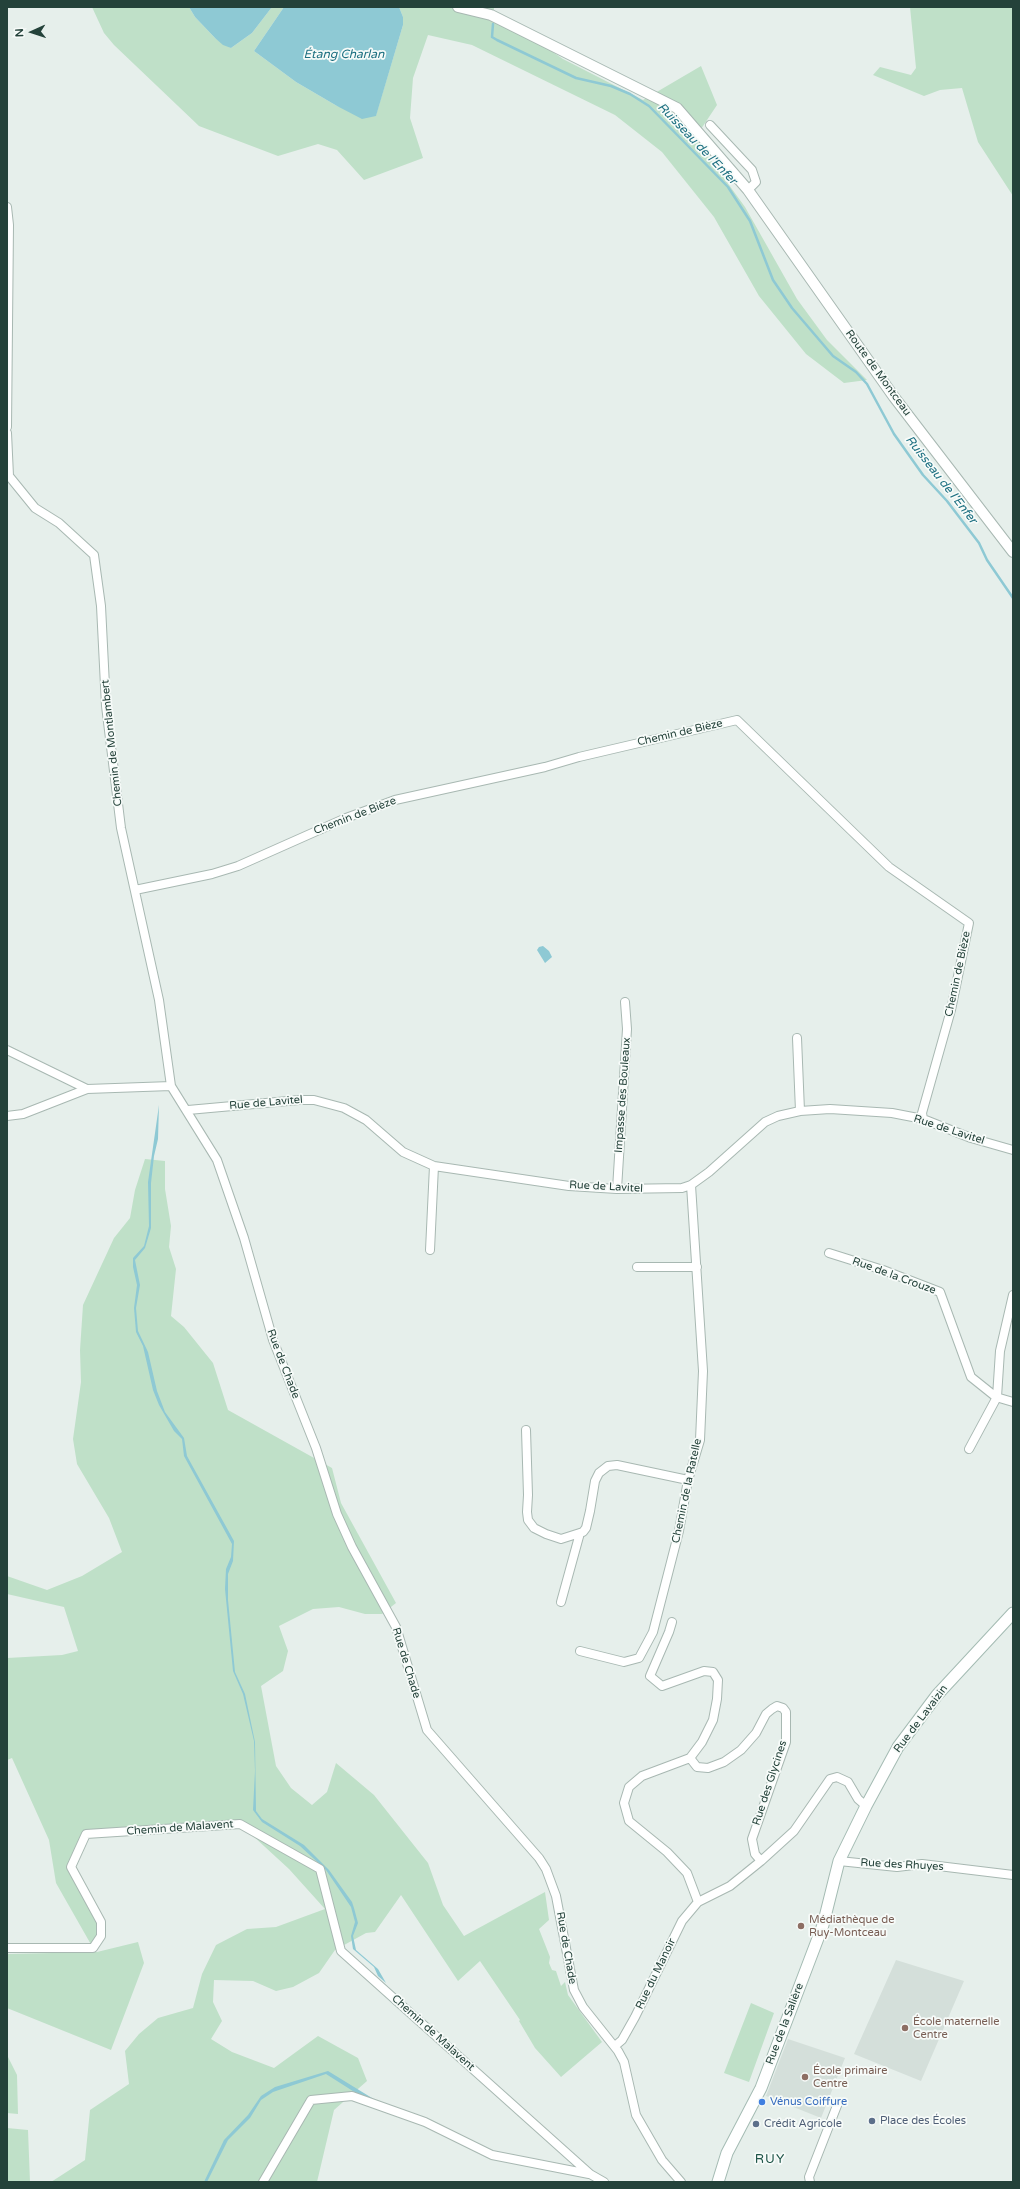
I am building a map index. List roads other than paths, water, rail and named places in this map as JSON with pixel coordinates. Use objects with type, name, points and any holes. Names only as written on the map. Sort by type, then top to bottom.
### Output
[{"type":"main road","name":"Rue de Lavaizin","points":[[839,1861],[866,1806],[898,1747],[937,1695],[1013,1614]]},
{"type":"main road","name":"Rue de la Salière","points":[[718,2182],[727,2153],[761,2088],[807,1968],[823,1925],[839,1861]]},
{"type":"street","name":"Route de Montceau","points":[[458,7],[491,15],[677,108],[748,190],[894,397],[1013,552]]},
{"type":"street","points":[[710,125],[752,170],[756,182],[748,190]]},
{"type":"street","points":[[7,207],[9,225],[7,427]]},
{"type":"street","name":"Chemin de Montlambert","points":[[7,433],[9,476],[35,508],[59,523],[94,555],[101,606],[106,706],[122,828],[159,1000],[171,1086]]},
{"type":"street","name":"Chemin de Bièze","points":[[135,890],[212,874],[238,866],[339,821],[395,800],[545,767],[579,757],[737,720],[889,867],[968,923],[951,1010],[924,1107],[923,1119]]},
{"type":"street","name":"Impasse des Bouleaux","points":[[617,1188],[627,1029],[625,1002]]},
{"type":"street","points":[[797,1038],[800,1111]]},
{"type":"street","points":[[7,1050],[87,1089]]},
{"type":"street","points":[[7,1116],[23,1114],[87,1089],[171,1086]]},
{"type":"street","name":"Rue de Chade","points":[[171,1086],[188,1110],[217,1160],[244,1238],[273,1340],[316,1448],[337,1514],[352,1547],[396,1627],[427,1730],[539,1858],[552,1882],[556,1896],[574,1990],[606,2038],[615,2046],[624,2062],[636,2115],[662,2160],[681,2182]]},
{"type":"street","name":"Rue de Lavitel","points":[[188,1110],[314,1100],[344,1108],[366,1120],[403,1152],[434,1166],[570,1186],[682,1188],[691,1185],[709,1172],[765,1122],[778,1116],[800,1111],[830,1109],[892,1113],[923,1119],[972,1138],[1013,1150]]},
{"type":"street","points":[[430,1250],[434,1166]]},
{"type":"street","name":"Chemin de la Ratelle","points":[[580,1651],[624,1662],[639,1658],[653,1632],[661,1606],[679,1531],[688,1480],[694,1465],[700,1440],[703,1371],[691,1185]]},
{"type":"street","name":"Rue de la Crouze","points":[[829,1253],[883,1270],[940,1292],[971,1377],[998,1397],[1013,1402]]},
{"type":"street","points":[[637,1267],[696,1267]]},
{"type":"street","points":[[969,1449],[998,1397],[1000,1351],[1013,1294]]},
{"type":"street","points":[[526,1430],[528,1520],[541,1533],[561,1539],[580,1533],[586,1528],[595,1481],[599,1473],[608,1466],[617,1465],[688,1480]]},
{"type":"street","points":[[561,1602],[580,1533]]},
{"type":"street","points":[[672,1622],[650,1676],[662,1686],[704,1671],[713,1672],[718,1680],[717,1700],[713,1720],[702,1742],[690,1758],[642,1776],[629,1787],[624,1803],[629,1821],[667,1852],[687,1873],[698,1902],[730,1886],[761,1861],[794,1831],[830,1779],[836,1776],[848,1782],[858,1799],[866,1806]]},
{"type":"street","name":"Rue des Glycines","points":[[690,1758],[697,1767],[708,1768],[724,1762],[741,1750],[756,1733],[766,1714],[772,1709],[777,1706],[783,1708],[786,1712],[786,1742],[752,1839],[755,1854],[761,1861]]},
{"type":"street","name":"Chemin de Malavent","points":[[7,1948],[93,1948],[101,1936],[101,1922],[71,1867],[86,1834],[240,1824],[320,1869],[341,1951],[590,2174]]},
{"type":"street","name":"Rue des Rhuyes","points":[[839,1861],[897,1867],[922,1864],[1013,1875]]},
{"type":"street","name":"Rue du Manoir","points":[[615,2046],[622,2040],[635,2017],[682,1921],[698,1902]]},
{"type":"street","points":[[263,2182],[311,2100],[352,2096],[425,2122],[492,2155],[590,2174],[604,2182]]},
{"type":"street","points":[[810,2182],[809,2177],[838,2103]]},
{"type":"water","points":[[189,7],[272,7],[252,33],[231,48],[223,45],[215,38],[195,17]]},
{"type":"water","name":"Étang Charlan","points":[[284,7],[399,7],[403,17],[403,25],[376,116],[362,119],[337,106],[296,82],[254,51]]},
{"type":"water","points":[[543,946],[549,951],[552,957],[545,963],[537,950],[539,947]]},
{"type":"water","points":[[159,1105],[158,1139],[154,1156],[151,1183],[151,1228],[145,1248],[135,1260],[140,1285],[136,1308],[138,1331],[148,1352],[157,1391],[165,1412],[184,1438],[187,1456],[234,1541],[233,1561],[228,1574],[228,1600],[235,1672],[245,1694],[255,1742],[256,1811],[262,1819],[304,1845],[329,1870],[352,1902],[358,1923],[353,1936],[356,1950],[378,1969],[386,1983],[378,1976],[374,1967],[353,1949],[351,1936],[355,1922],[351,1907],[326,1870],[300,1846],[262,1822],[253,1810],[255,1771],[254,1741],[243,1694],[233,1671],[225,1589],[226,1569],[231,1557],[232,1544],[184,1456],[182,1439],[174,1431],[159,1405],[153,1390],[143,1346],[136,1332],[134,1308],[137,1285],[133,1267],[133,1258],[144,1246],[149,1226],[148,1182]]},
{"type":"water","points":[[328,2071],[385,2106],[367,2100],[326,2074],[273,2092],[261,2100],[250,2118],[228,2140],[207,2182],[204,2182],[224,2140],[248,2115],[261,2096],[275,2087]]},
{"type":"waterway","name":"Ruisseau de l'Enfer","points":[[493,24],[492,37],[497,40],[576,78],[611,86],[630,94],[649,106],[728,187],[750,221],[773,280],[792,308],[833,356],[856,372],[867,384],[894,434],[923,475],[947,501],[979,543],[987,560],[1013,598]]},
{"type":"place","name":"Médiathèque de Ruy-Montceau","points":[[801,1926]]},
{"type":"place","name":"École maternelle Centre","points":[[905,2028]]},
{"type":"place","name":"École primaire Centre","points":[[805,2077]]},
{"type":"place","name":"Vénus Coiffure","points":[[762,2102]]},
{"type":"place","name":"Place des Écoles","points":[[872,2121]]},
{"type":"place","name":"Crédit Agricole","points":[[756,2124]]},
{"type":"district","name":"RUY","points":[[770,2160]]}]
